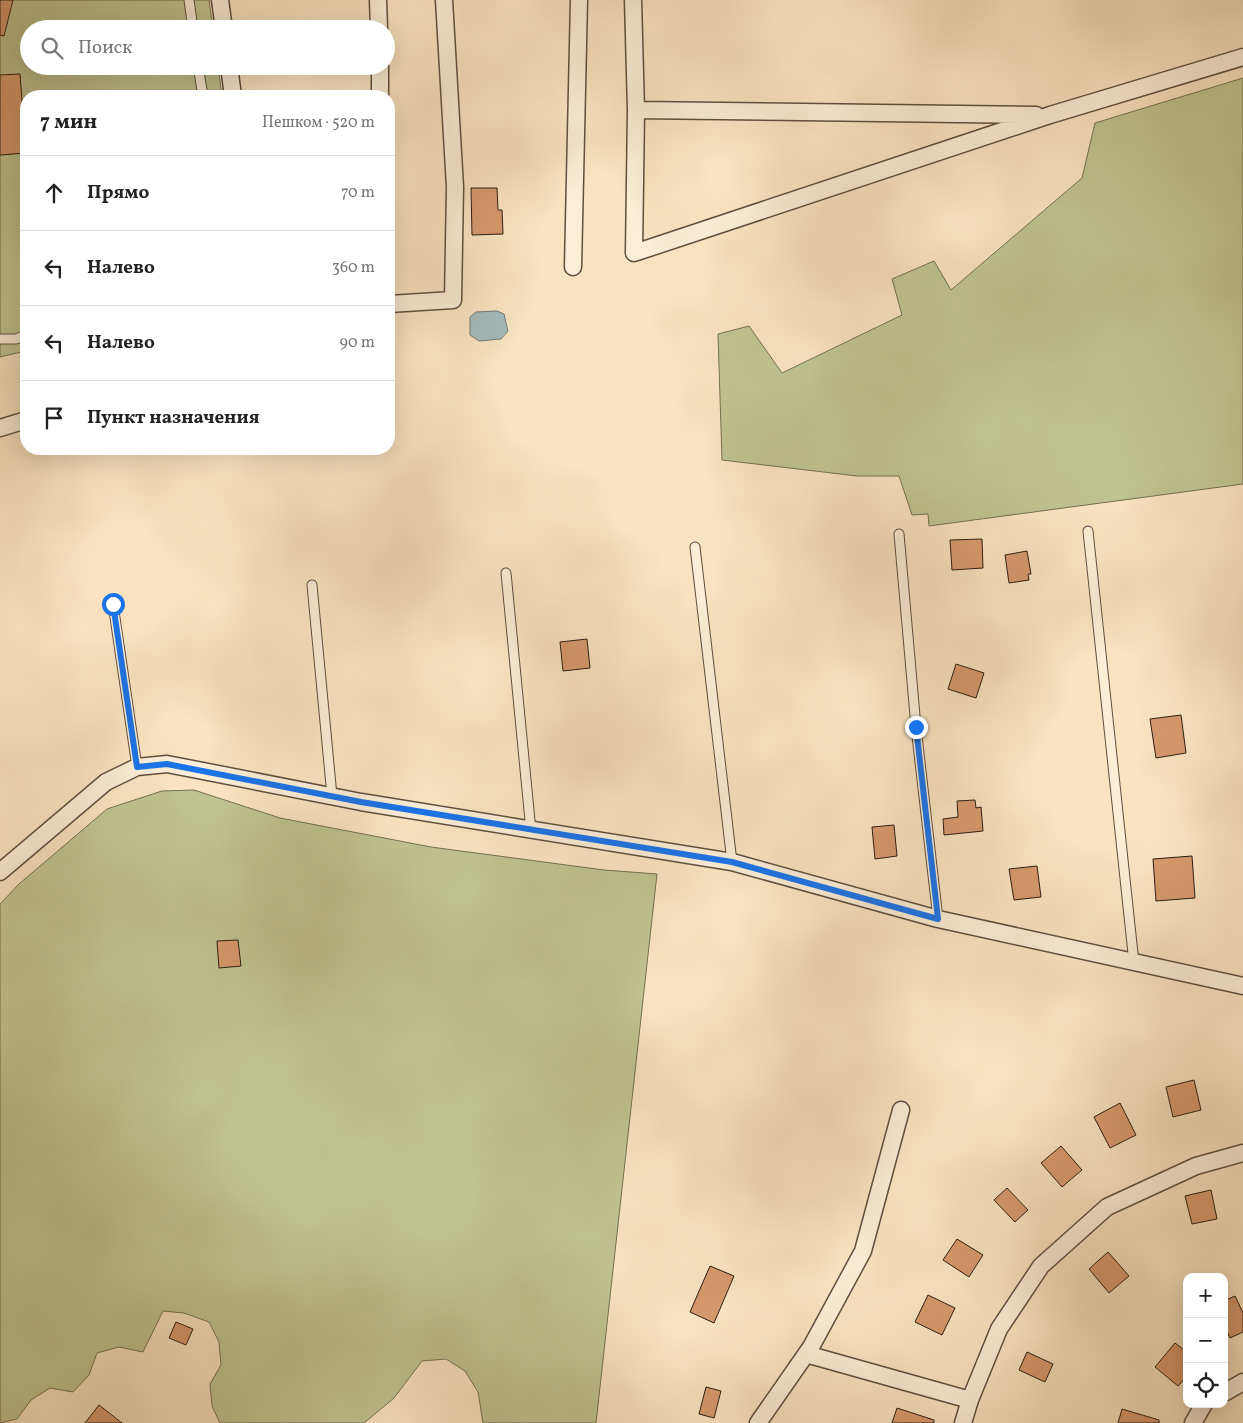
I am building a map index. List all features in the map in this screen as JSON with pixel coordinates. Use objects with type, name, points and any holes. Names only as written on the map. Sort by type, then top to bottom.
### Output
[{"type":"street","points":[[220,0],[223,20]]},
{"type":"street","points":[[378,0],[379,20]]},
{"type":"street","points":[[395,304],[453,300],[455,187],[444,0]]},
{"type":"street","points":[[573,267],[579,0]]},
{"type":"street","points":[[633,0],[636,110],[634,254],[1050,115],[1243,57]]},
{"type":"street","points":[[230,75],[232,90]]},
{"type":"street","points":[[380,75],[380,90]]},
{"type":"street","points":[[636,110],[1050,115]]},
{"type":"street","points":[[0,428],[20,422]]},
{"type":"street","points":[[0,872],[106,782],[137,767],[167,764],[332,796],[531,831],[732,862],[938,919],[1243,986]]},
{"type":"street","points":[[758,1423],[806,1354],[863,1251],[901,1110]]},
{"type":"street","points":[[964,1423],[970,1400],[999,1328],[1040,1266],[1107,1207],[1196,1166],[1243,1153]]},
{"type":"street","points":[[806,1354],[970,1400]]},
{"type":"street","points":[[1228,1391],[1243,1382]]},
{"type":"street","points":[[1193,1423],[1202,1408]]},
{"type":"lane","points":[[189,0],[192,20]]},
{"type":"lane","points":[[200,75],[202,90]]},
{"type":"lane","points":[[0,339],[20,337]]},
{"type":"lane","points":[[1088,531],[1134,963]]},
{"type":"lane","points":[[899,534],[916,727],[938,919]]},
{"type":"lane","points":[[695,547],[732,862]]},
{"type":"lane","points":[[506,573],[531,831]]},
{"type":"lane","points":[[312,585],[332,796]]},
{"type":"lane","points":[[113,604],[137,767]]},
{"type":"green space","points":[[0,0],[209,0],[212,20],[20,20],[20,75],[219,75],[221,90],[20,90],[20,352],[0,357]]},
{"type":"green space","points":[[1243,78],[1243,484],[929,526],[928,514],[912,515],[899,476],[857,476],[722,460],[718,334],[749,326],[782,373],[902,315],[892,279],[934,261],[951,290],[1082,178],[1095,123]]},
{"type":"green space","points":[[194,790],[280,818],[431,847],[604,870],[657,874],[596,1423],[483,1423],[478,1392],[465,1371],[446,1359],[422,1361],[394,1398],[364,1423],[220,1423],[212,1406],[210,1384],[221,1365],[219,1342],[209,1322],[184,1313],[163,1311],[143,1352],[119,1347],[97,1353],[89,1375],[73,1392],[50,1388],[31,1400],[17,1419],[0,1423],[0,904],[19,884],[107,809],[162,791]]},
{"type":"water","points":[[497,311],[504,314],[508,331],[501,339],[479,341],[470,335],[470,317],[476,312]]},
{"type":"building","points":[[0,0],[13,0],[4,36],[0,35]]},
{"type":"building","points":[[20,74],[20,153],[0,155],[0,75]]},
{"type":"building","points":[[471,188],[497,188],[498,210],[502,210],[503,234],[472,235]]},
{"type":"building","points":[[982,539],[983,568],[952,570],[950,540]]},
{"type":"building","points":[[1027,551],[1031,574],[1028,574],[1029,580],[1009,583],[1005,555]]},
{"type":"building","points":[[587,639],[590,668],[563,671],[560,642]]},
{"type":"building","points":[[956,664],[984,673],[976,698],[948,689]]},
{"type":"building","points":[[1181,715],[1186,753],[1156,758],[1150,719]]},
{"type":"building","points":[[975,800],[976,808],[981,807],[983,831],[944,835],[943,819],[958,817],[957,801]]},
{"type":"building","points":[[894,825],[897,856],[875,859],[872,827]]},
{"type":"building","points":[[1192,856],[1195,898],[1156,901],[1153,859]]},
{"type":"building","points":[[1037,866],[1041,897],[1014,900],[1009,869]]},
{"type":"building","points":[[238,940],[241,966],[219,968],[217,941]]},
{"type":"building","points":[[1194,1080],[1201,1110],[1173,1117],[1166,1087]]},
{"type":"building","points":[[1120,1103],[1136,1135],[1110,1148],[1094,1117]]},
{"type":"building","points":[[1061,1146],[1082,1170],[1062,1187],[1041,1163]]},
{"type":"building","points":[[1007,1188],[1028,1210],[1015,1222],[994,1200]]},
{"type":"building","points":[[1211,1190],[1217,1219],[1192,1224],[1185,1196]]},
{"type":"building","points":[[957,1239],[983,1255],[969,1277],[943,1260]]},
{"type":"building","points":[[1108,1252],[1129,1276],[1109,1293],[1089,1269]]},
{"type":"building","points":[[710,1266],[734,1276],[714,1323],[690,1312]]},
{"type":"building","points":[[928,1295],[955,1308],[942,1335],[915,1322]]},
{"type":"building","points":[[1235,1296],[1243,1313],[1243,1332],[1230,1338],[1228,1334],[1228,1299]]},
{"type":"building","points":[[176,1322],[193,1329],[186,1345],[169,1338]]},
{"type":"building","points":[[1175,1343],[1183,1349],[1183,1380],[1178,1386],[1155,1367]]},
{"type":"building","points":[[1027,1352],[1053,1364],[1045,1382],[1019,1370]]},
{"type":"building","points":[[706,1387],[721,1391],[714,1418],[699,1414]]},
{"type":"building","points":[[99,1405],[122,1423],[85,1423]]},
{"type":"building","points":[[897,1408],[934,1420],[934,1423],[892,1423]]},
{"type":"building","points":[[1122,1409],[1159,1420],[1159,1423],[1118,1423]]},
{"type":"route","points":[[113,604],[137,767],[167,764],[361,802],[732,862],[938,919],[916,727]]}]
